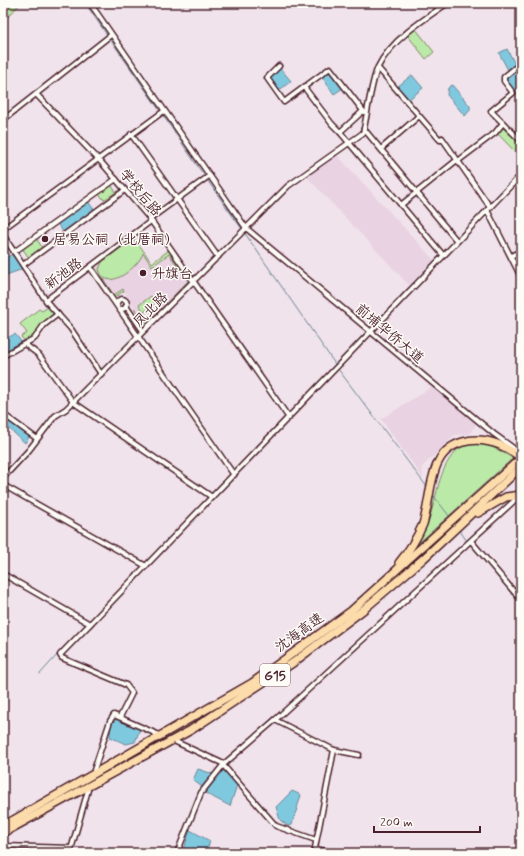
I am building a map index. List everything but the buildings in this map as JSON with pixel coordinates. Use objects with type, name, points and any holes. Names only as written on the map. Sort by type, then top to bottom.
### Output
[{"type":"highway","points":[[387,579],[415,542],[423,524],[436,468],[445,451],[456,444],[470,440],[481,440],[501,445],[521,458]]},
{"type":"highway","name":"沈海高速","points":[[4,830],[191,730],[275,675],[363,610],[441,542],[511,472],[521,458]]},
{"type":"highway","name":"沈海高速","points":[[4,830],[252,682],[351,611],[511,472],[521,467]]},
{"type":"highway","points":[[441,542],[484,509],[506,497],[518,497]]},
{"type":"street","name":"前埔华侨大道","points":[[90,3],[162,112],[244,230],[370,330],[494,434],[521,454]]},
{"type":"street","points":[[448,3],[414,26],[385,56],[378,68],[364,129],[456,240]]},
{"type":"street","points":[[516,3],[521,8]]},
{"type":"street","points":[[3,120],[111,35]]},
{"type":"street","points":[[521,63],[504,77],[504,81],[514,93],[491,111],[521,141]]},
{"type":"street","points":[[279,66],[267,78],[284,102],[330,68],[367,116]]},
{"type":"street","points":[[378,68],[440,140],[442,138],[488,207],[521,277]]},
{"type":"street","points":[[304,87],[332,124],[442,254]]},
{"type":"street","name":"学校后路","points":[[36,94],[98,158],[151,220],[288,416]]},
{"type":"street","points":[[340,132],[363,111]]},
{"type":"street","points":[[3,229],[162,112]]},
{"type":"street","points":[[381,149],[419,116]]},
{"type":"street","points":[[401,205],[495,133],[502,123]]},
{"type":"street","name":"凤北路","points":[[3,478],[20,461],[36,438],[55,416],[66,409],[288,186],[363,133],[364,129]]},
{"type":"street","points":[[131,134],[218,257]]},
{"type":"street","points":[[120,717],[132,693],[126,685],[62,658],[60,655],[442,254],[521,175]]},
{"type":"street","name":"新池路","points":[[46,300],[207,177]]},
{"type":"street","points":[[14,252],[116,179]]},
{"type":"street","points":[[23,265],[125,190]]},
{"type":"street","points":[[3,235],[46,300],[71,330],[101,374]]},
{"type":"street","points":[[511,256],[521,251]]},
{"type":"street","points":[[90,267],[233,473]]},
{"type":"street","points":[[118,307],[117,302],[121,299],[125,300],[126,306],[144,331]]},
{"type":"street","points":[[118,307],[122,309],[126,306]]},
{"type":"street","points":[[3,356],[35,338],[44,326],[58,314]]},
{"type":"street","points":[[26,344],[39,354],[73,402],[211,496]]},
{"type":"street","points":[[3,414],[36,438]]},
{"type":"street","points":[[3,485],[145,565]]},
{"type":"street","points":[[177,853],[201,793],[224,764],[275,720],[518,497]]},
{"type":"street","points":[[470,542],[521,600]]},
{"type":"street","points":[[3,574],[89,623]]},
{"type":"street","points":[[94,770],[110,721],[114,715],[157,734]]},
{"type":"street","points":[[275,720],[334,750],[359,755]]},
{"type":"street","points":[[176,742],[224,764],[276,826],[316,840]]},
{"type":"street","points":[[334,750],[314,851],[337,853]]},
{"type":"street","points":[[3,846],[71,851],[88,790]]},
{"type":"shaded area","points":[[336,154],[434,260],[409,285],[306,176]]},
{"type":"shaded area","points":[[133,236],[152,263],[169,250],[189,280],[146,326],[124,291],[113,298],[91,266]]},
{"type":"shaded area","points":[[433,386],[477,423],[469,434],[455,435],[422,467],[423,478],[381,419]]},
{"type":"green space","points":[[21,3],[3,22],[3,4]]},
{"type":"green space","points":[[415,28],[434,52],[426,59],[408,36]]},
{"type":"green space","points":[[503,128],[521,144],[521,158],[498,134]]},
{"type":"green space","points":[[111,185],[116,192],[104,200],[99,194]]},
{"type":"green space","points":[[133,236],[152,263],[169,250],[189,280],[146,326],[134,308],[147,323],[188,281],[169,254],[152,266],[143,253],[136,264],[123,275],[115,279],[103,277],[99,269],[102,262],[129,242],[136,243],[133,238],[94,266],[114,295],[123,289],[124,291],[113,298],[91,266]]},
{"type":"green space","points":[[36,238],[43,249],[29,258],[22,248]]},
{"type":"green space","points":[[151,296],[156,303],[144,312],[139,305]]},
{"type":"green space","points":[[48,307],[54,315],[27,343],[21,337],[27,333],[20,324],[39,309],[42,311]]},
{"type":"green space","points":[[469,442],[487,444],[513,458],[420,542],[417,541],[430,516],[446,464],[459,448]]},
{"type":"water","points":[[507,49],[516,66],[508,70],[499,53]]},
{"type":"water","points":[[280,68],[291,81],[277,92],[269,78]]},
{"type":"water","points":[[519,68],[521,69],[521,86],[515,90],[510,88],[505,79]]},
{"type":"water","points":[[330,71],[343,88],[334,94],[322,77]]},
{"type":"water","points":[[412,75],[423,88],[408,100],[397,87]]},
{"type":"water","points":[[452,85],[470,106],[470,110],[465,116],[447,95],[448,88]]},
{"type":"water","points":[[87,200],[95,211],[64,233],[56,222]]},
{"type":"water","points":[[14,253],[23,269],[6,275],[3,271],[3,260]]},
{"type":"water","points":[[15,334],[23,344],[3,355],[3,340]]},
{"type":"water","points":[[3,415],[30,436],[25,443],[3,423]]},
{"type":"water","points":[[117,719],[140,729],[135,742],[126,744],[110,737],[111,724]]},
{"type":"water","points":[[198,769],[213,774],[202,787],[193,780]]},
{"type":"water","points":[[223,769],[237,785],[230,806],[205,793]]},
{"type":"water","points":[[292,791],[301,795],[292,825],[288,826],[280,820],[276,807]]},
{"type":"water","points":[[190,830],[210,841],[206,853],[183,852]]},
{"type":"waterway","points":[[85,3],[107,35]]},
{"type":"waterway","points":[[110,39],[160,111]]},
{"type":"waterway","points":[[162,114],[205,177]]},
{"type":"waterway","points":[[489,204],[521,171]]},
{"type":"waterway","points":[[207,180],[242,229]]},
{"type":"waterway","points":[[456,239],[487,206]]},
{"type":"waterway","points":[[244,232],[335,364]]},
{"type":"waterway","points":[[442,253],[454,241]]},
{"type":"waterway","points":[[370,328],[440,255]]},
{"type":"waterway","points":[[289,413],[368,330]]},
{"type":"waterway","points":[[338,369],[427,487]]},
{"type":"waterway","points":[[234,471],[285,417]]},
{"type":"waterway","points":[[211,494],[231,473]]},
{"type":"waterway","points":[[433,495],[450,517]]},
{"type":"waterway","points":[[145,564],[209,497]]},
{"type":"waterway","points":[[459,530],[467,541]]},
{"type":"waterway","points":[[469,543],[521,605]]},
{"type":"waterway","points":[[102,608],[143,566]]},
{"type":"waterway","points":[[40,674],[58,654]]},
{"type":"place","name":"居易公祠（北厝祠）","points":[[45,239]]},
{"type":"place","name":"升旗台","points":[[143,273]]}]
